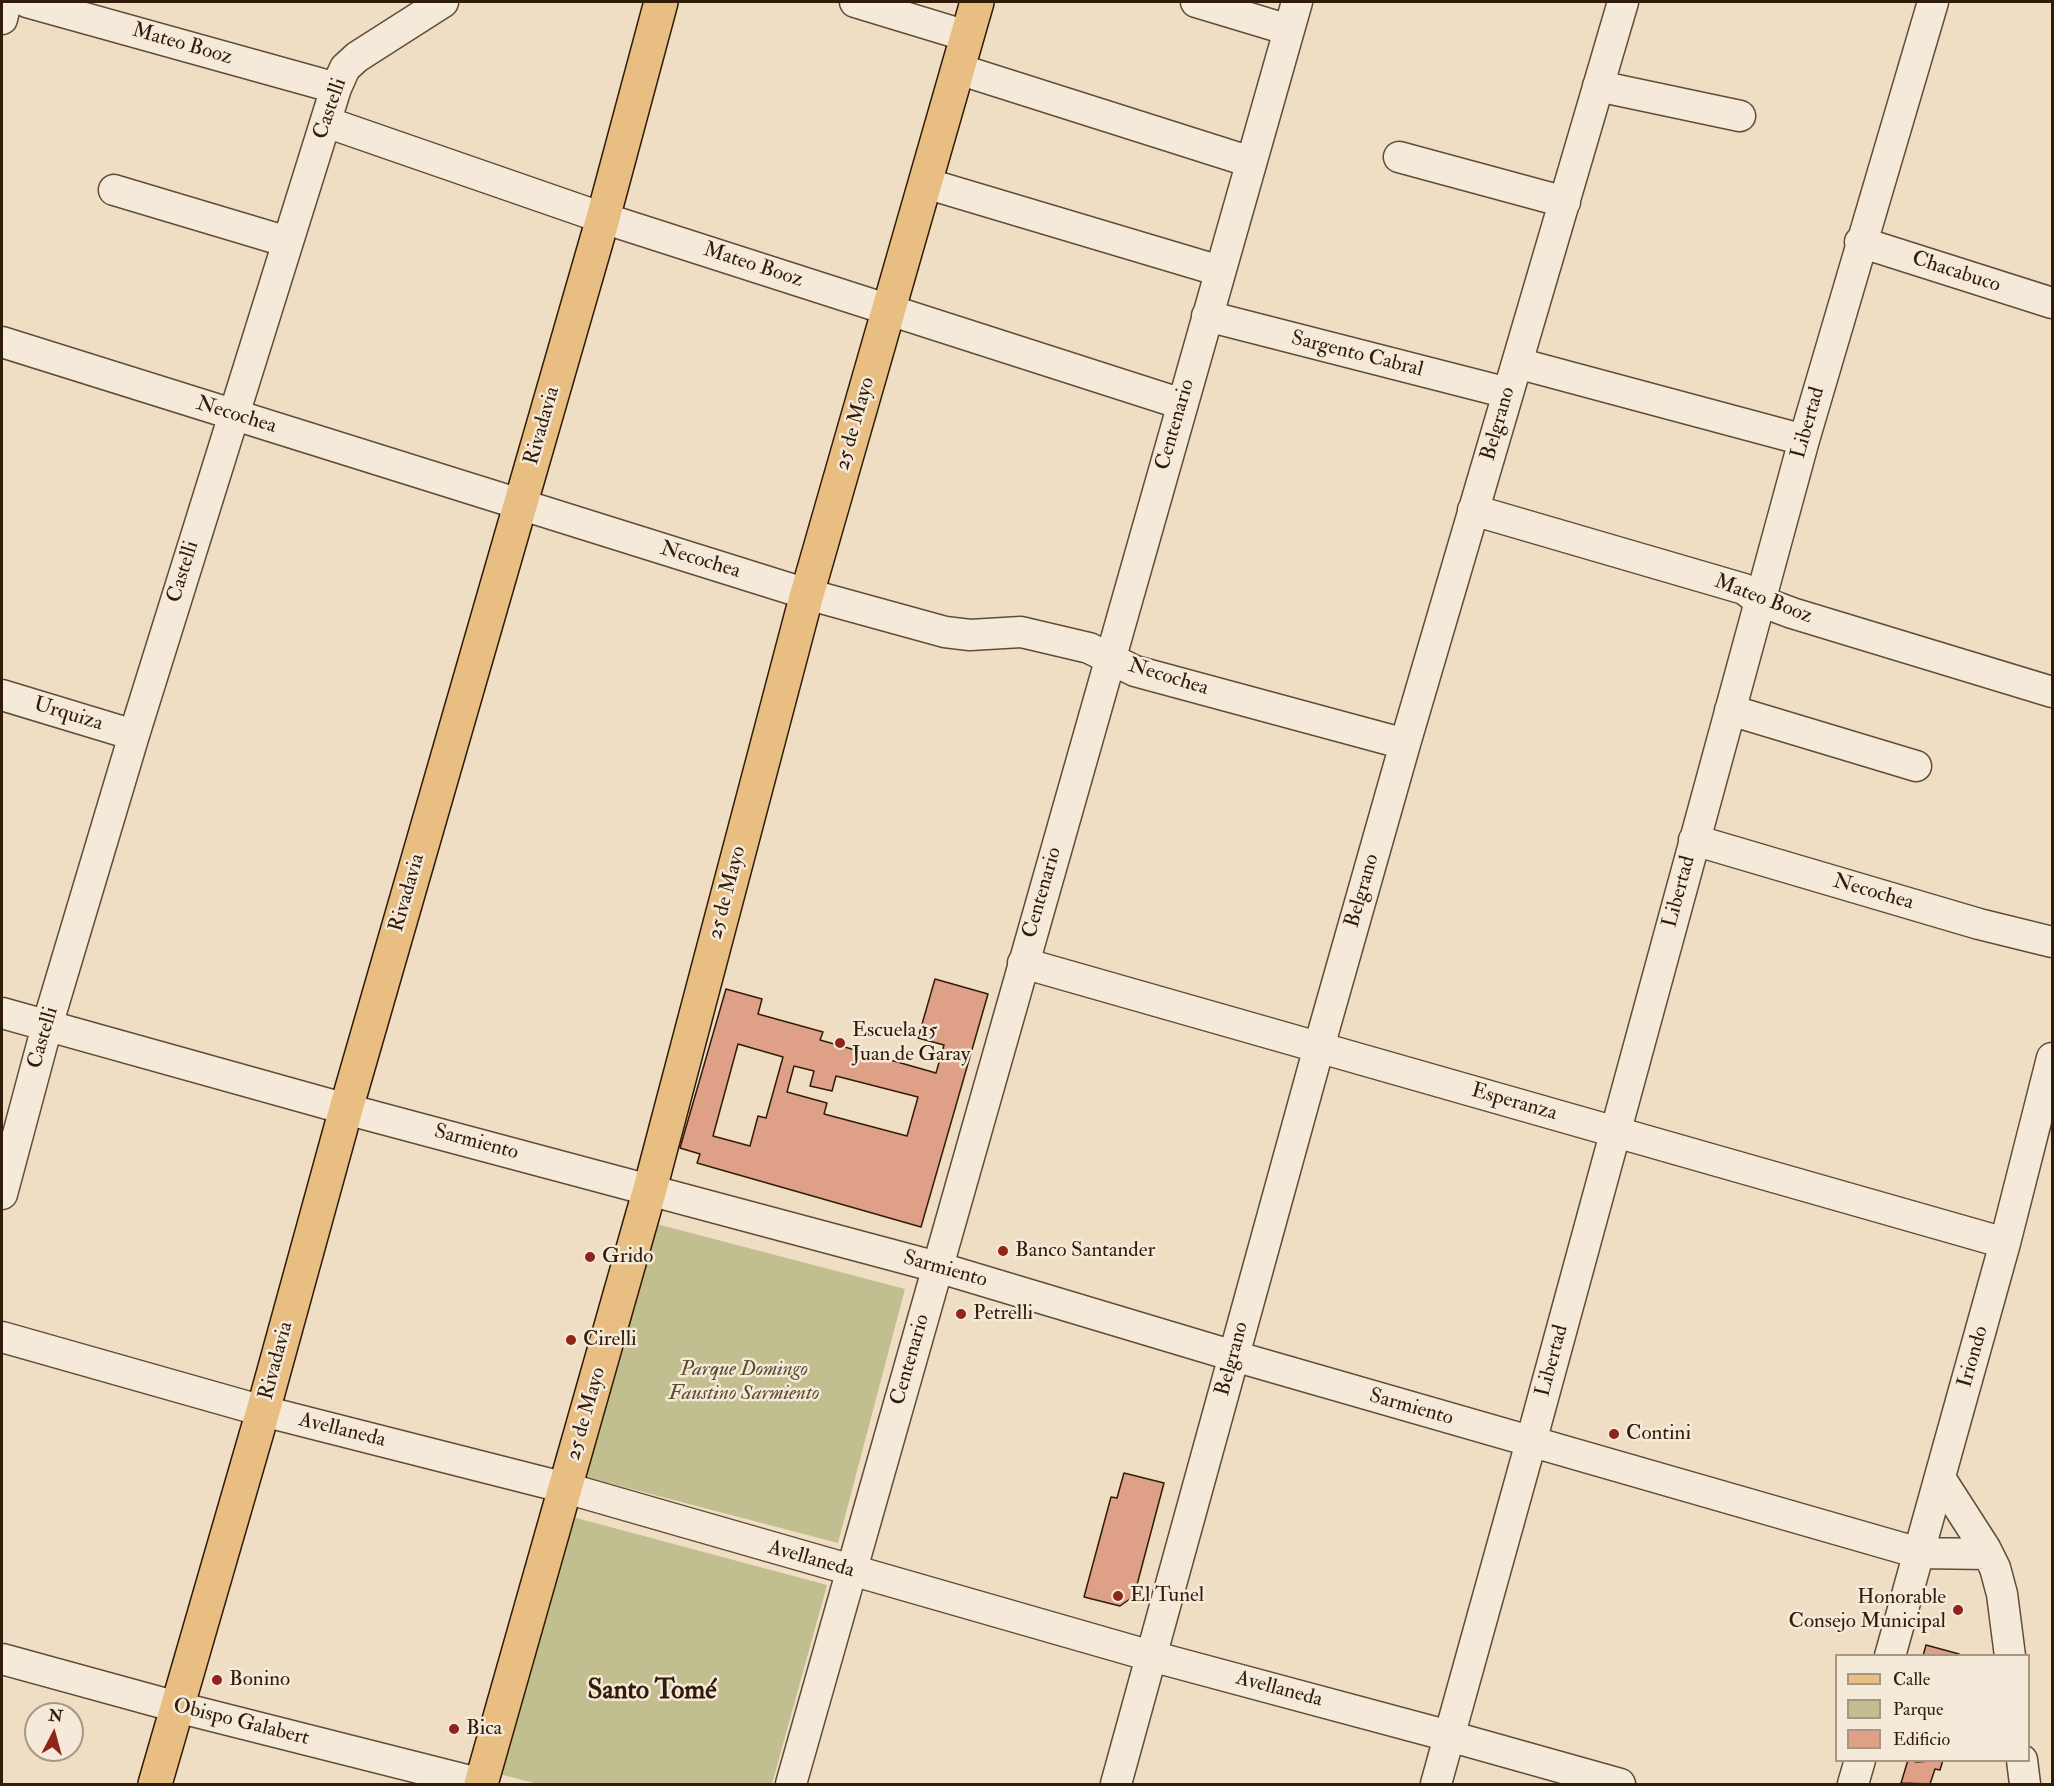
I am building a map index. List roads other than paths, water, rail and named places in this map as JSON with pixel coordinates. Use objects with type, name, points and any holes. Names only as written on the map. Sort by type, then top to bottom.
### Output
[{"type":"main road","name":"Rivadavia","points":[[155,1785],[263,1411],[346,1109],[603,218],[662,2]]},
{"type":"main road","name":"25 de Mayo","points":[[482,1784],[650,1189],[807,594],[977,2]]},
{"type":"street","points":[[2,19],[6,2]]},
{"type":"street","name":"Mateo Booz","points":[[27,2],[336,88]]},
{"type":"street","name":"Castelli","points":[[2,1194],[47,1026],[134,735],[336,88],[345,68],[357,57],[443,2]]},
{"type":"street","points":[[855,2],[967,36]]},
{"type":"street","points":[[1196,2],[1289,30]]},
{"type":"street","name":"Centenario","points":[[791,1785],[1297,2]]},
{"type":"street","name":"Belgrano","points":[[1116,1785],[1319,1047],[1405,744],[1623,2]]},
{"type":"street","name":"Libertad","points":[[1436,1785],[1532,1442],[1804,440],[1860,242],[1933,2]]},
{"type":"street","points":[[958,69],[1251,162]]},
{"type":"street","points":[[1598,86],[1740,116]]},
{"type":"street","name":"Mateo Booz","points":[[326,122],[603,218],[1182,404]]},
{"type":"street","points":[[1399,157],[1565,202]]},
{"type":"street","points":[[925,183],[1220,271]]},
{"type":"street","points":[[114,190],[288,242]]},
{"type":"street","name":"Chacabuco","points":[[1860,242],[2052,303]]},
{"type":"street","name":"Sargento Cabral","points":[[1207,316],[1508,393]]},
{"type":"street","name":"Necochea","points":[[2,342],[807,594],[945,632],[970,635],[1021,632],[1089,648],[1135,671],[1405,744]]},
{"type":"street","points":[[1517,363],[1804,440]]},
{"type":"street","name":"Mateo Booz","points":[[1473,510],[1744,590],[1760,601],[1792,613],[2052,692]]},
{"type":"street","name":"Urquiza","points":[[2,695],[134,735]]},
{"type":"street","points":[[1730,710],[1916,766]]},
{"type":"street","name":"Necochea","points":[[1694,840],[1979,924],[2052,942]]},
{"type":"street","name":"Esperanza","points":[[1023,963],[2005,1243]]},
{"type":"street","name":"Sarmiento","points":[[2,1013],[346,1109],[937,1267],[1234,1356],[1919,1553],[1988,1554]]},
{"type":"street","name":"Iriondo","points":[[1891,1654],[2005,1243],[2052,1058]]},
{"type":"street","name":"Avellaneda","points":[[2,1337],[263,1411],[566,1488],[851,1572],[1620,1785]]},
{"type":"street","points":[[1940,1478],[1995,1568],[2002,1594],[2010,1654]]},
{"type":"street","name":"Obispo Galabert","points":[[2,1659],[177,1707],[482,1784]]},
{"type":"street","points":[[1853,1785],[1860,1762]]},
{"type":"street","points":[[2022,1762],[2025,1785]]},
{"type":"place","name":"Escuela 15 Juan de Garay","points":[[840,1043]]},
{"type":"place","name":"Banco Santander","points":[[1003,1251]]},
{"type":"place","name":"Grido","points":[[590,1257]]},
{"type":"place","name":"Petrelli","points":[[961,1314]]},
{"type":"place","name":"Cirelli","points":[[571,1340]]},
{"type":"place","name":"Contini","points":[[1614,1434]]},
{"type":"place","name":"El Tunel","points":[[1118,1596]]},
{"type":"place","name":"Honorable Consejo Municipal","points":[[1958,1610]]},
{"type":"place","name":"Bonino","points":[[217,1680]]},
{"type":"place","name":"Bica","points":[[454,1729]]},
{"type":"district","name":"Santo Tomé","points":[[652,1692]]},
{"type":"park label","name":"Parque Domingo Faustino Sarmiento","points":[[744,1382]]}]
